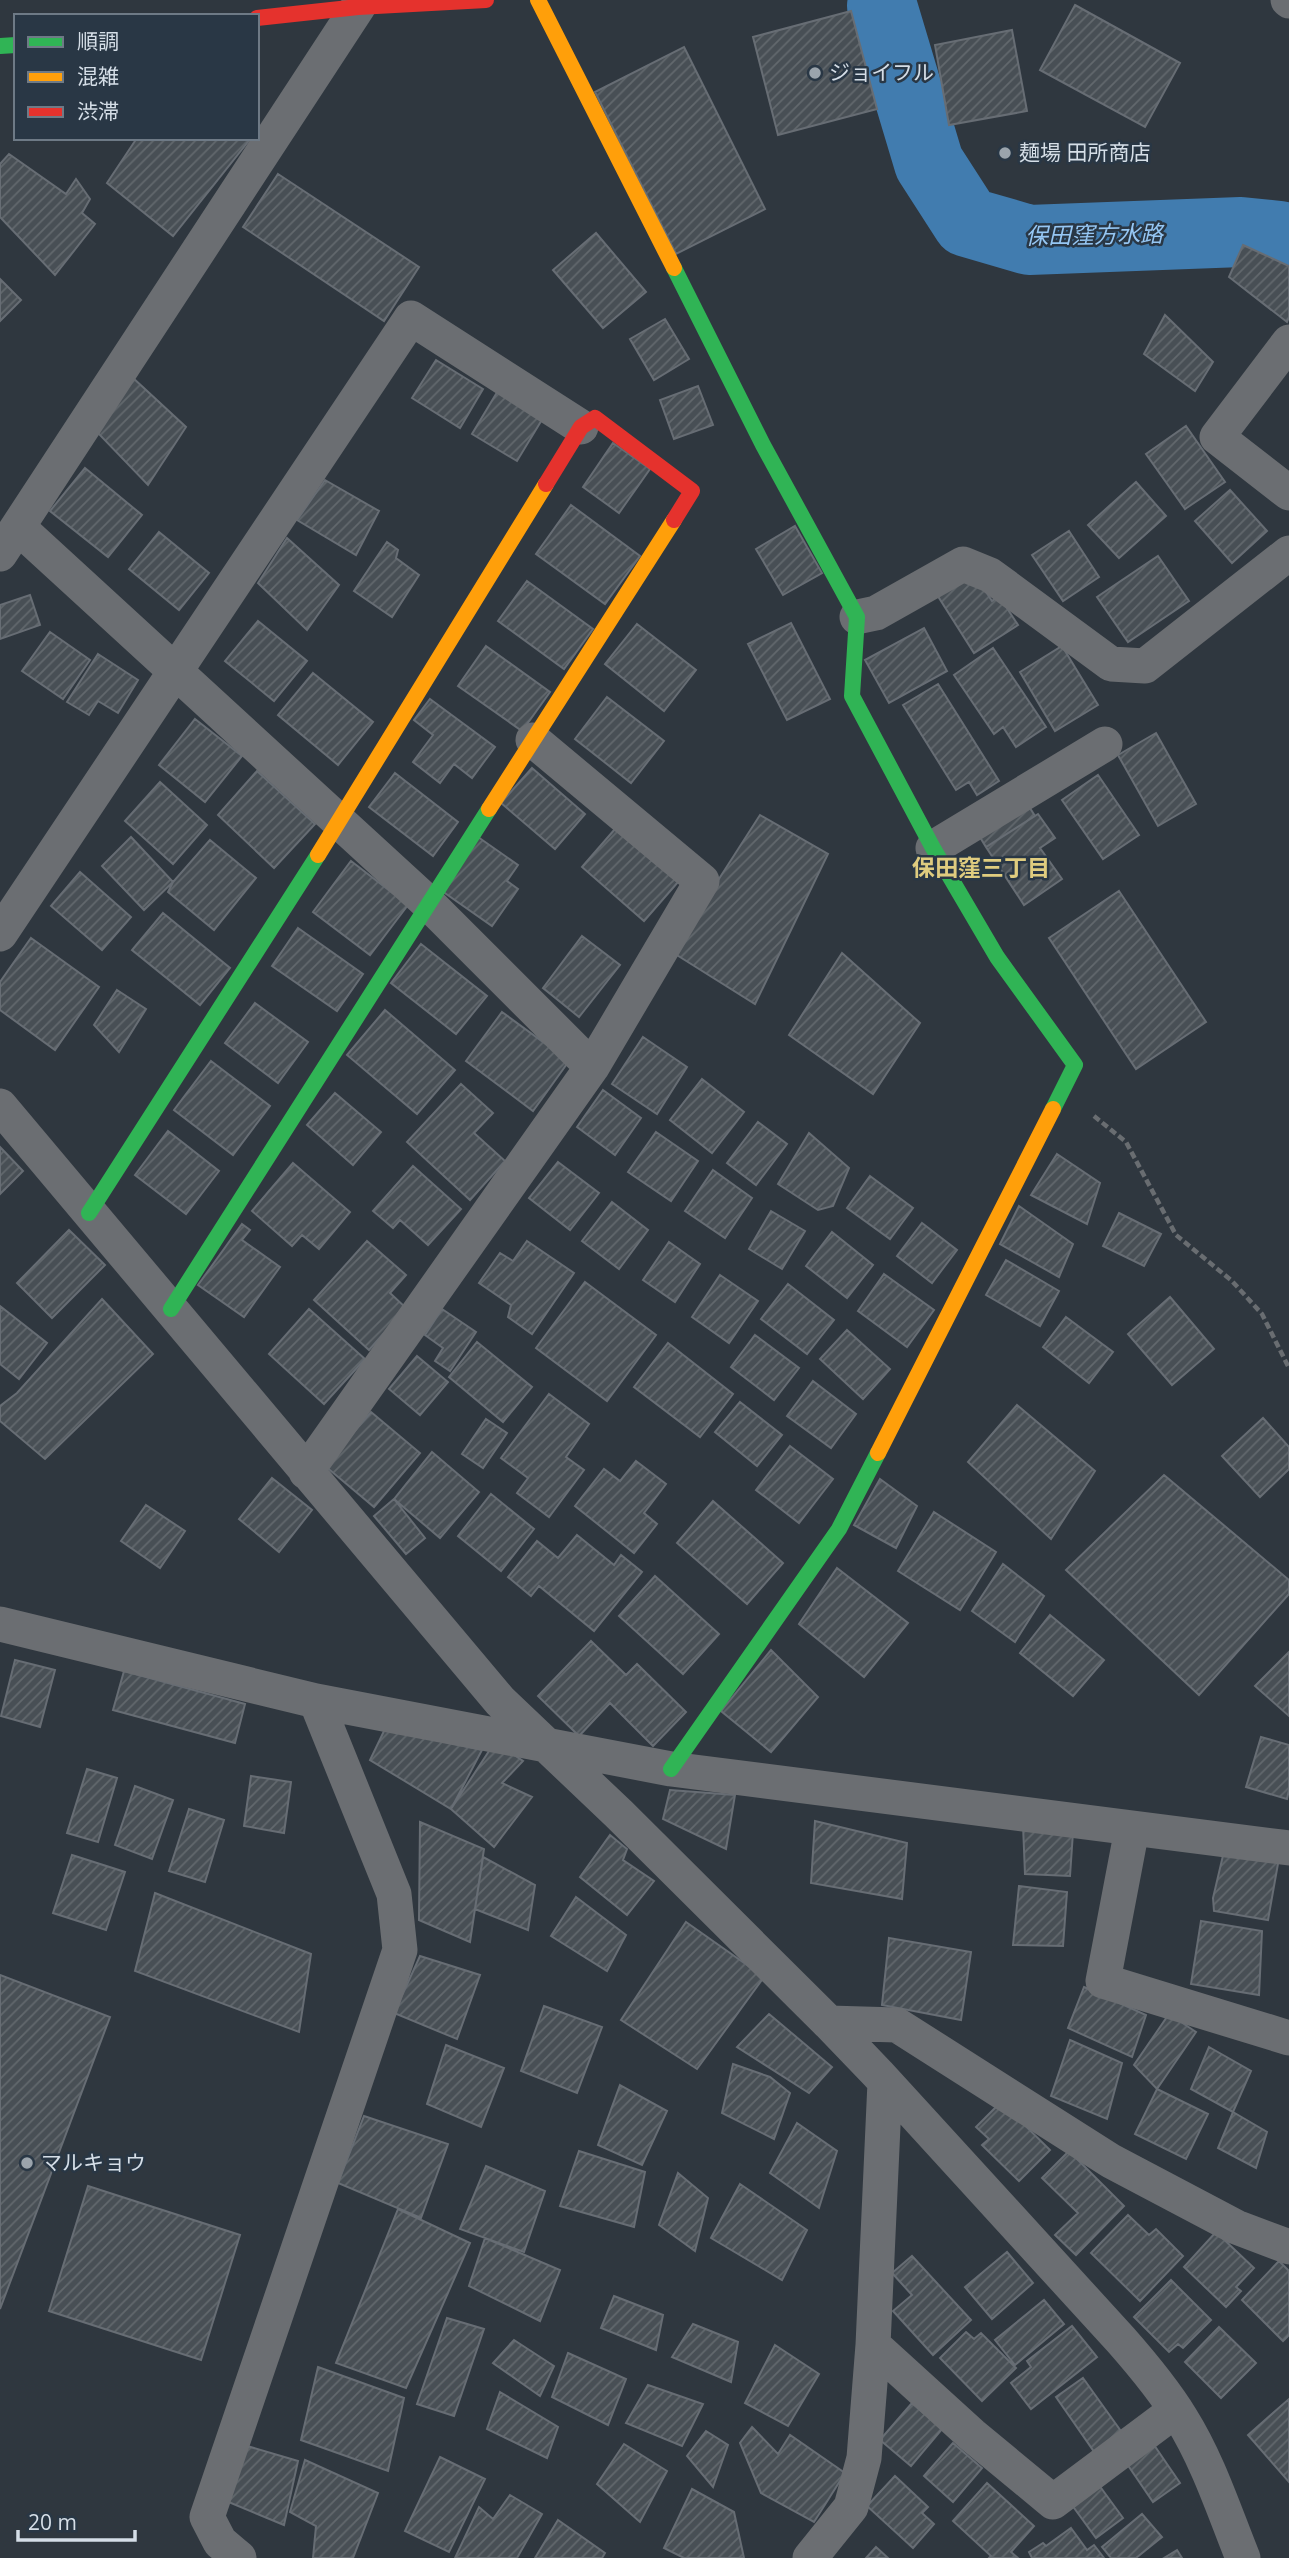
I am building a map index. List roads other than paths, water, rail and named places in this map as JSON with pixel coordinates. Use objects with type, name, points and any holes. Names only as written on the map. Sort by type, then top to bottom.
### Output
[{"type":"main road","points":[[259,18],[358,7],[486,0]]},
{"type":"main road","points":[[538,0],[763,445],[857,617],[852,696],[933,848],[997,957],[1075,1065],[839,1529],[671,1769]]},
{"type":"main road","points":[[89,1213],[339,822],[581,427],[595,418],[692,491],[171,1310]]},
{"type":"street","points":[[358,7],[9,541],[176,673],[428,903],[592,1067]]},
{"type":"street","points":[[0,934],[411,318],[581,427]]},
{"type":"street","points":[[1289,342],[1217,437],[1289,493]]},
{"type":"street","points":[[857,617],[876,613],[963,564],[990,575],[1111,664],[1145,666],[1289,553]]},
{"type":"street","points":[[306,1472],[592,1067],[702,881],[533,740]]},
{"type":"street","points":[[933,848],[1105,744]]},
{"type":"street","points":[[0,1106],[500,1701],[549,1745],[886,2082],[1157,2382],[1200,2452],[1243,2558]]},
{"type":"street","points":[[0,1624],[316,1701],[671,1769],[1289,1848]]},
{"type":"street","points":[[239,2558],[220,2542],[207,2517],[400,1950],[394,1894],[316,1701]]},
{"type":"street","points":[[1132,1829],[1103,1981],[1289,2038]]},
{"type":"street","points":[[829,2023],[897,2025],[1111,2161],[1236,2227],[1289,2247]]},
{"type":"street","points":[[810,2558],[852,2507],[864,2458],[873,2345],[886,2082]]},
{"type":"street","points":[[873,2345],[1053,2502],[1176,2410]]},
{"type":"waterway","name":"保田窪方水路","points":[[882,6],[929,163],[967,222],[1029,240],[1241,232],[1280,236],[1289,240]]},
{"type":"place","name":"ジョイフル","points":[[815,73]]},
{"type":"place","name":"麺場 田所商店","points":[[1005,153]]},
{"type":"place","name":"マルキョウ","points":[[27,2163]]},
{"type":"district","name":"保田窪三丁目","points":[[981,868]]}]
